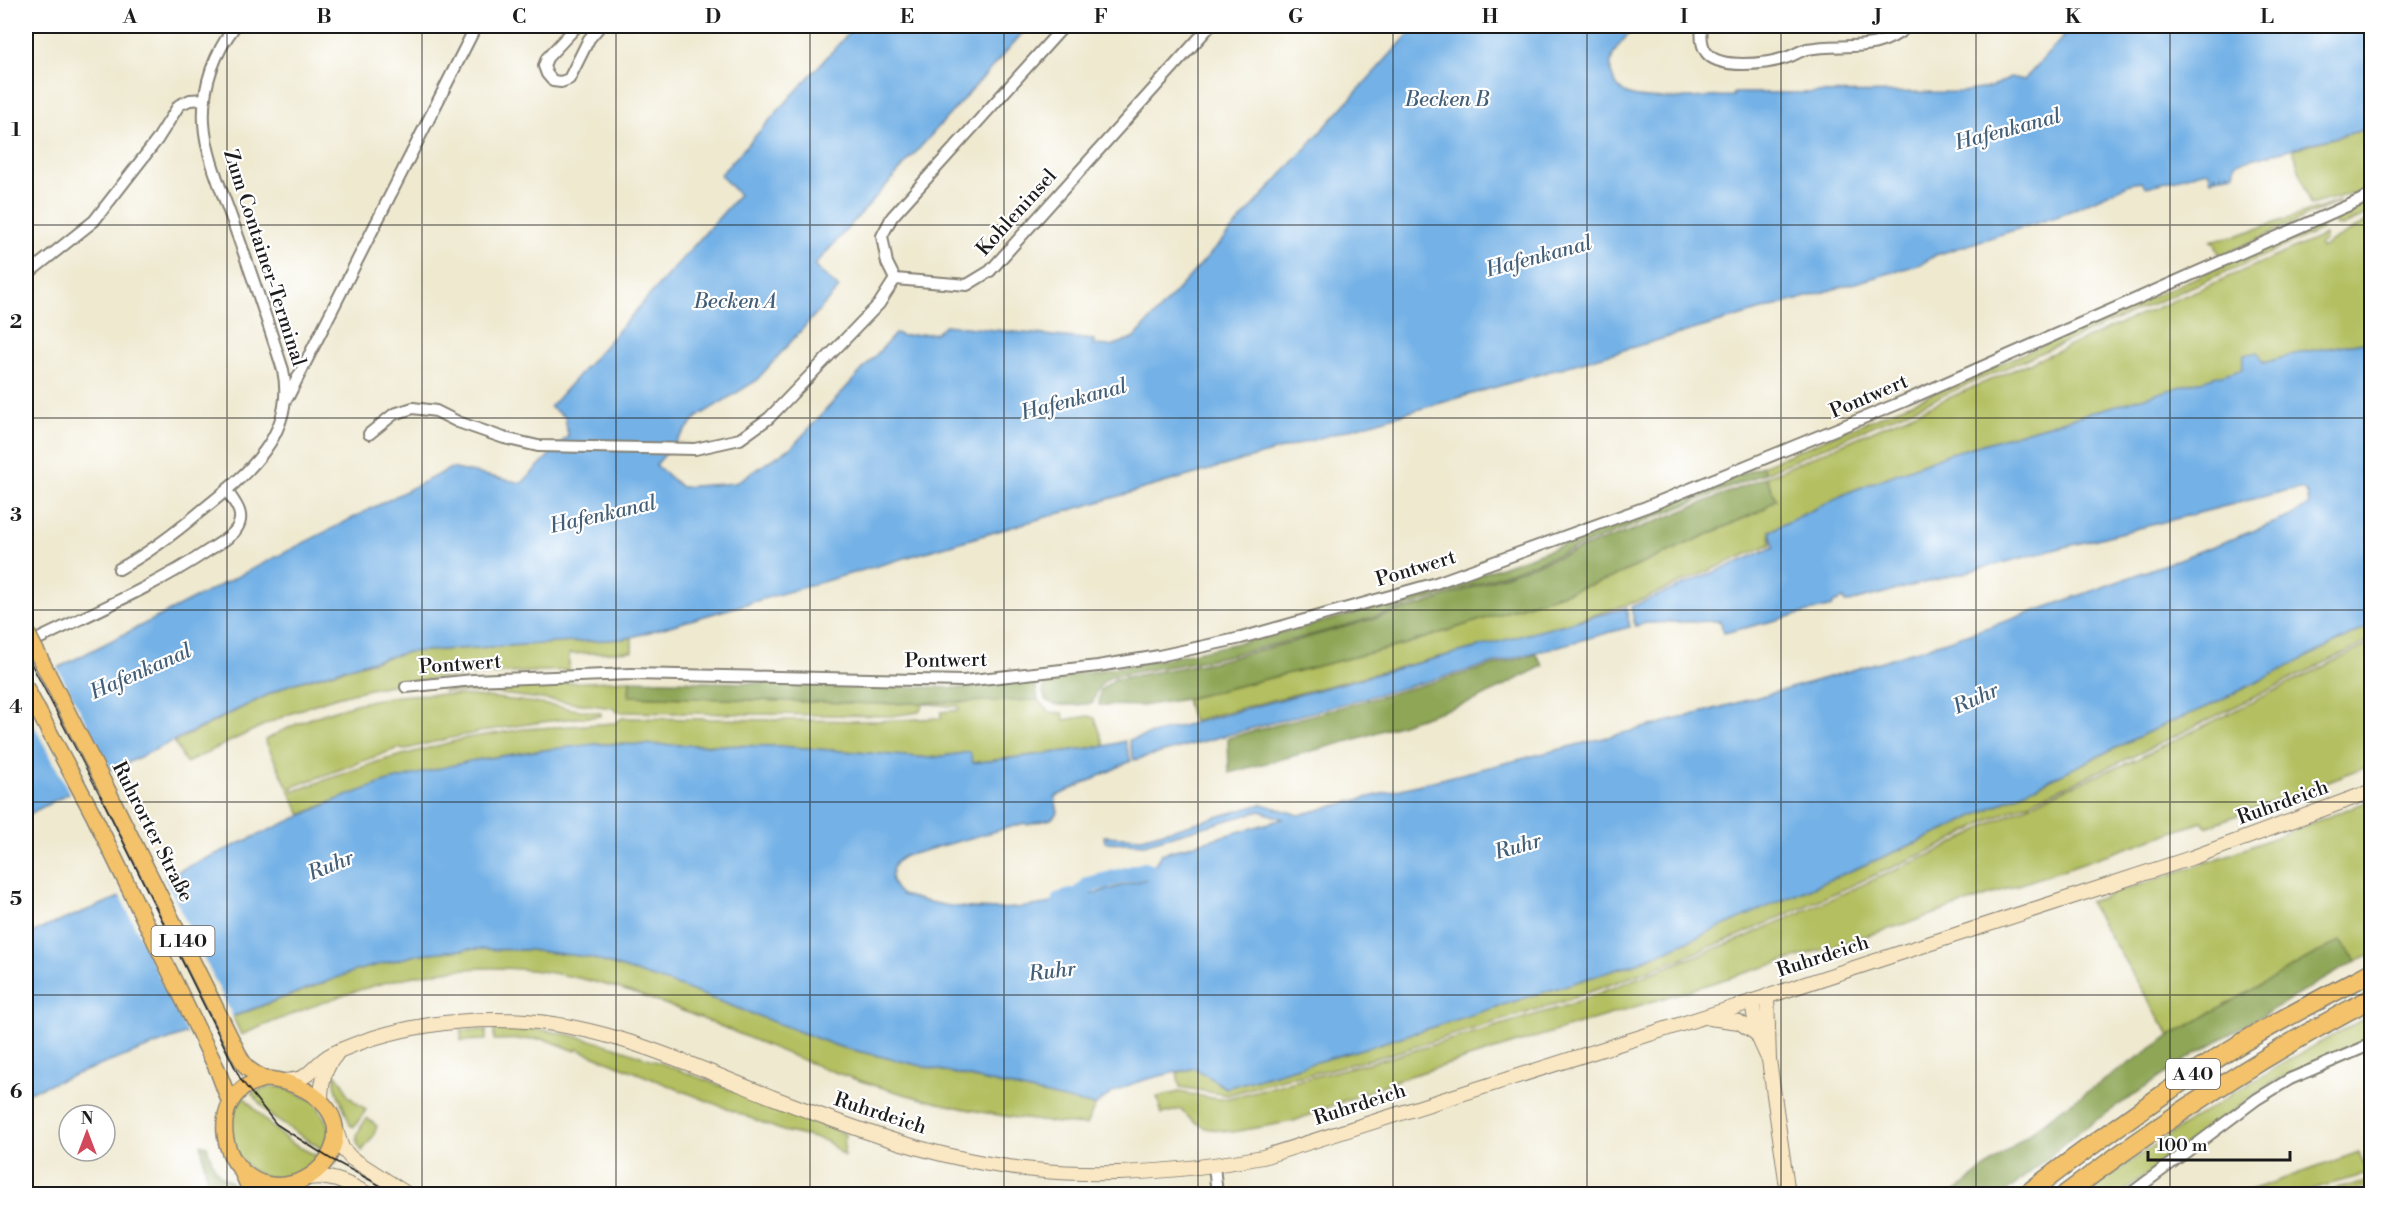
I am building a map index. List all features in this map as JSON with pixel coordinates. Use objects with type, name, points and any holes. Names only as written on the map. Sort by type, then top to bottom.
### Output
[{"type":"highway","name":"A 40","points":[[2027,1194],[2096,1141],[2207,1065],[2309,1005],[2372,972]]},
{"type":"highway","name":"A 40","points":[[2066,1194],[2110,1160],[2218,1085],[2372,998]]},
{"type":"main road","name":"Ruhrorter Straße","points":[[26,631],[124,822],[241,1059],[247,1068],[263,1079]]},
{"type":"main road","name":"L 140","points":[[26,688],[86,802],[218,1071],[230,1103],[226,1115],[228,1149],[241,1170]]},
{"type":"main road","name":"Ruhrdeich","points":[[285,1081],[305,1076],[321,1060],[383,1035],[461,1020],[557,1024],[600,1033],[854,1128],[904,1144],[969,1160],[1032,1170],[1083,1173],[1175,1170],[1214,1166],[1263,1157],[1704,1017],[2191,858],[2372,791]]},
{"type":"main road","points":[[1767,996],[1769,1060],[1788,1194]]},
{"type":"main road","points":[[1752,1001],[1757,1034],[1769,1060]]},
{"type":"main road","points":[[1704,1017],[1739,1022],[1757,1034]]},
{"type":"main road","points":[[321,1100],[321,1087],[326,1069],[342,1050]]},
{"type":"main road","points":[[230,1103],[241,1090],[263,1079],[285,1081],[310,1092],[321,1100],[332,1117],[342,1148],[351,1158],[407,1194]]},
{"type":"main road","points":[[308,1178],[329,1158],[335,1140],[335,1130]]},
{"type":"main road","points":[[241,1170],[275,1190],[319,1176],[335,1178],[368,1194]]},
{"type":"main road","points":[[241,1170],[248,1185],[248,1194]]},
{"type":"street","name":"Zum Container-Terminal","points":[[119,569],[152,550],[249,471],[276,434],[286,402],[283,370],[220,186],[206,136],[205,99],[220,46],[235,26]]},
{"type":"street","points":[[286,402],[476,26]]},
{"type":"street","points":[[577,26],[547,58],[544,66],[553,81],[561,82],[570,79],[589,39],[600,26]]},
{"type":"street","points":[[369,434],[403,409],[420,408],[436,411],[458,422],[504,438],[538,446],[679,449],[713,446],[740,439],[769,418],[879,304],[895,279],[887,263],[882,236],[892,217],[1064,26]]},
{"type":"street","name":"Kohleninsel","points":[[895,279],[967,285],[990,271],[1210,26]]},
{"type":"street","points":[[1702,26],[1701,36],[1705,52],[1713,59],[1731,64],[1767,62],[1787,58],[1806,49],[1863,46],[1887,40],[1908,26]]},
{"type":"street","points":[[26,275],[94,221],[157,140],[179,105],[190,100],[205,99]]},
{"type":"street","name":"Pontwert","points":[[406,687],[473,680],[631,674],[963,681],[1098,666],[1159,656],[1241,638],[1433,584],[1646,507],[1907,400],[2372,195]]},
{"type":"street","points":[[26,645],[188,564],[222,541],[238,527],[240,510],[227,491]]},
{"type":"street","points":[[2130,1194],[2258,1099],[2290,1079],[2372,1044]]},
{"type":"street","points":[[1214,1166],[1216,1194]]},
{"type":"green space","points":[[2371,128],[2371,188],[2310,205],[2293,149]]},
{"type":"green space","points":[[2371,199],[2371,213],[2342,226],[2335,225],[2334,216]]},
{"type":"green space","points":[[2341,201],[2220,256],[2214,242],[2210,241],[2238,235]]},
{"type":"green space","points":[[2371,219],[2371,341],[2303,352],[2263,363],[2257,352],[2244,355],[2243,369],[1948,454],[1849,492],[1770,531],[1771,544],[1641,600],[1552,628],[1192,721],[1186,699],[1406,644],[1608,579],[1762,510],[1775,499],[1766,477],[2325,235],[2325,240],[2319,244],[2321,248]]},
{"type":"green space","points":[[2315,225],[2320,226],[2322,230],[1765,473],[1762,466],[1909,404]]},
{"type":"green space","points":[[1762,466],[1765,473],[1698,500],[1561,553],[1423,602],[1282,643],[1212,659],[1113,676],[1099,687],[1093,703],[1057,705],[1044,697],[1043,689],[1047,678],[1145,662],[1243,642],[1387,604],[1559,546]]},
{"type":"green space","points":[[1766,477],[1776,499],[1762,510],[1608,579],[1406,644],[1186,699],[1142,706],[1099,705],[1100,690],[1115,679],[1213,662],[1425,604],[1650,524]]},
{"type":"green space","points":[[2371,625],[2371,640],[2134,756],[1987,821],[1943,845],[1740,935],[1672,962],[1565,1001],[1387,1055],[1287,1078],[1227,1095],[1180,1087],[1177,1073],[1195,1068],[1226,1088],[1372,1046],[1637,963],[1941,832],[2163,725],[2209,706]]},
{"type":"green space","points":[[632,637],[632,651],[569,654],[569,670],[417,681],[327,700],[273,721],[186,763],[174,742],[288,685],[408,652]]},
{"type":"green space","points":[[2371,643],[2371,765],[2206,827],[2202,822],[1911,922],[1397,1080],[1294,1121],[1233,1132],[1205,1128],[1189,1118],[1181,1109],[1162,1114],[1157,1097],[1179,1092],[1218,1099],[1228,1098],[1388,1058],[1565,1006],[1743,938],[1945,848],[1989,824],[2067,788],[2137,759]]},
{"type":"green space","points":[[1536,654],[1543,666],[1476,700],[1353,740],[1229,773],[1228,738]]},
{"type":"green space","points":[[630,680],[629,696],[880,704],[1038,700],[1050,712],[1063,713],[1064,720],[1088,716],[1095,718],[1105,746],[972,763],[970,752],[930,758],[779,746],[596,744],[470,761],[336,800],[301,815],[265,740],[316,716],[354,704],[409,695],[481,697],[601,713],[601,716],[502,728],[403,750],[399,748],[292,787],[294,791],[380,761],[467,738],[524,729],[615,723],[622,718],[876,721],[941,718],[941,712],[959,710],[958,706],[924,704],[919,712],[891,716],[617,712],[613,708],[493,693],[442,691],[473,687]]},
{"type":"green space","points":[[630,680],[963,688],[1033,680],[1036,684],[1038,700],[880,704],[629,696]]},
{"type":"green space","points":[[2371,800],[2371,954],[2356,961],[2341,941],[2170,1036],[2089,902],[2231,854]]},
{"type":"green space","points":[[2341,940],[2356,961],[2197,1053],[2080,1131],[2004,1194],[1952,1194],[2057,1112],[2170,1036]]},
{"type":"green space","points":[[470,949],[529,950],[588,957],[679,986],[840,1047],[1095,1106],[1086,1125],[1021,1119],[958,1108],[896,1092],[834,1072],[663,1003],[620,989],[575,977],[530,970],[484,968],[452,970],[390,981],[330,1000],[241,1035],[233,1017],[355,971],[420,954]]},
{"type":"green space","points":[[2371,1015],[2371,1039],[2273,1082],[2120,1194],[2087,1194],[2225,1098]]},
{"type":"green space","points":[[527,1028],[572,1035],[638,1055],[845,1134],[844,1156],[828,1142],[783,1131],[577,1049],[576,1051],[544,1039],[494,1040],[494,1030],[526,1031]]},
{"type":"green space","points":[[461,1030],[486,1030],[486,1040],[461,1041]]},
{"type":"green space","points":[[335,1074],[344,1084],[348,1096],[366,1110],[354,1127],[350,1125],[338,1094]]},
{"type":"green space","points":[[269,1087],[282,1087],[315,1101],[330,1128],[325,1151],[272,1117],[251,1093]]},
{"type":"green space","points":[[244,1097],[291,1143],[321,1158],[299,1173],[278,1178],[260,1174],[245,1164],[234,1149],[230,1132],[233,1114]]},
{"type":"green space","points":[[367,1118],[377,1126],[373,1137],[362,1151],[357,1142],[357,1134]]},
{"type":"green space","points":[[201,1144],[207,1146],[219,1174],[232,1183],[234,1194],[209,1194]]},
{"type":"green space","points":[[2359,1152],[2367,1174],[2294,1194],[2240,1194]]},
{"type":"green space","points":[[2371,1181],[2371,1187],[2342,1194],[2315,1194]]},
{"type":"water","points":[[855,26],[1029,26],[814,266],[839,288],[756,381],[697,417],[656,465],[681,487],[735,483],[792,447],[896,333],[902,336],[936,333],[945,325],[1094,340],[1094,345],[1111,346],[1134,338],[1416,26],[1637,26],[1614,53],[1611,63],[1612,75],[1619,88],[1627,94],[1663,99],[1733,96],[1734,93],[1963,92],[1992,87],[2010,77],[2024,80],[2073,26],[2371,26],[2371,128],[2236,163],[2234,173],[2230,175],[2227,171],[2228,175],[2223,176],[2222,173],[2221,177],[2217,178],[2215,175],[2215,178],[2211,180],[2209,172],[2206,171],[2147,187],[2141,182],[2130,184],[2059,216],[1936,255],[1921,264],[632,637],[408,652],[288,685],[107,773],[100,759],[64,776],[71,792],[26,816],[26,684],[451,468],[522,483],[568,436],[565,417],[550,407],[739,195],[720,175]]},
{"type":"water","name":"Ruhr","points":[[2371,341],[2371,625],[2209,706],[2163,725],[1941,832],[1637,963],[1372,1046],[1226,1088],[1195,1068],[1129,1085],[1095,1106],[840,1047],[679,986],[588,957],[529,950],[470,949],[420,954],[355,971],[26,1093],[26,935],[127,894],[336,800],[385,782],[470,761],[596,744],[779,746],[930,758],[970,752],[973,763],[1105,746],[1125,741],[1131,761],[1055,797],[1058,813],[1051,819],[1027,825],[1025,823],[905,856],[895,864],[892,874],[894,885],[902,895],[966,908],[1025,907],[1084,896],[1146,879],[1161,854],[1283,819],[1260,811],[1144,844],[1105,842],[1104,836],[1142,838],[1262,804],[1299,815],[1755,698],[1830,677],[2003,622],[2101,588],[2294,515],[2309,504],[2307,494],[2302,489],[2289,490],[1845,603],[1844,599],[1833,603],[1833,606],[1724,633],[1720,621],[1646,623],[1635,626],[1631,607],[1774,547],[1770,531],[1849,492],[1948,454],[2242,369],[2244,355],[2258,352],[2263,363],[2303,352]]},
{"type":"water","points":[[1626,608],[1630,627],[1134,760],[1129,740]]},
{"type":"pier","points":[[56,665],[113,773],[108,776],[99,763],[68,778],[74,792],[71,796],[26,710],[26,680]]},
{"type":"pier","points":[[163,875],[234,1019],[188,1035],[119,894]]},
{"type":"waterway","points":[[1059,903],[1060,900],[1079,895],[1089,885],[1145,870],[1151,872]]},
{"type":"tram line","points":[[26,654],[100,795],[241,1080],[276,1124],[329,1158],[396,1194]]},
{"type":"water label","name":"Becken B","points":[[1447,100]]},
{"type":"water label","name":"Hafenkanal","points":[[2008,130]]},
{"type":"water label","name":"Hafenkanal","points":[[1539,257]]},
{"type":"water label","name":"Becken A","points":[[735,302]]},
{"type":"water label","name":"Hafenkanal","points":[[1074,400]]},
{"type":"water label","name":"Hafenkanal","points":[[603,515]]},
{"type":"water label","name":"Hafenkanal","points":[[141,672]]}]
